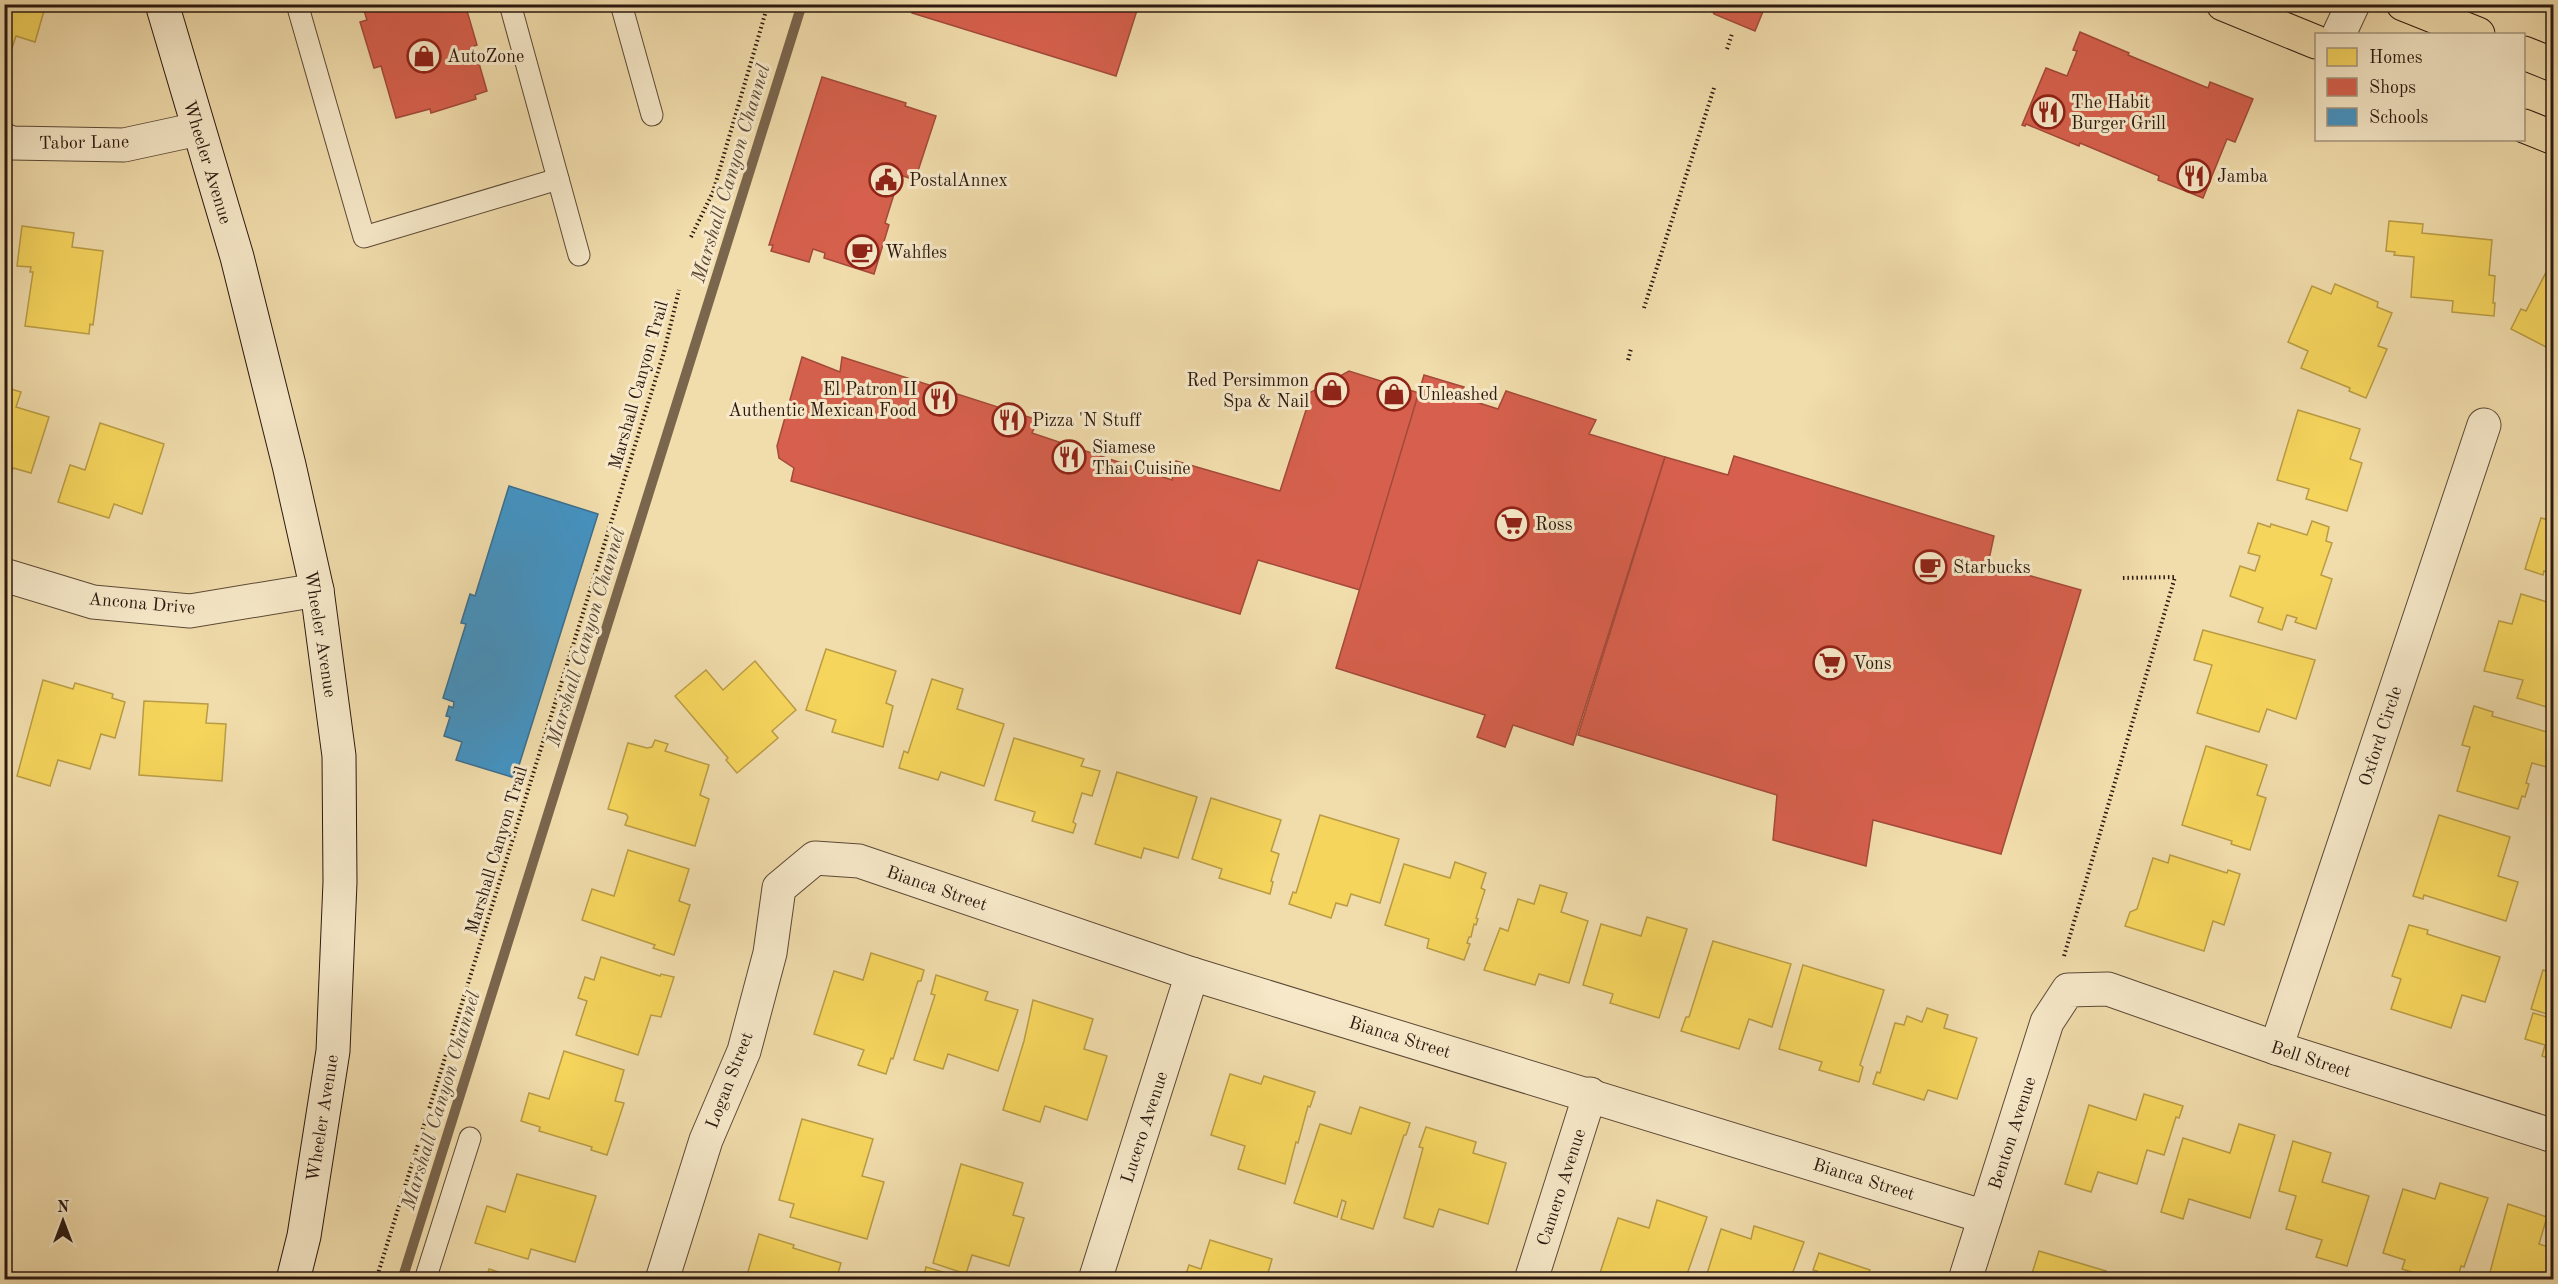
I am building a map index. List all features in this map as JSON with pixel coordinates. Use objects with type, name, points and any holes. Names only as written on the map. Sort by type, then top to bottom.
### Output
[{"type":"main road","points":[[2223,4],[2315,42]]},
{"type":"main road","points":[[2403,4],[2476,33]]},
{"type":"main road","points":[[2525,54],[2553,65]]},
{"type":"main road","points":[[2525,127],[2553,138]]},
{"type":"street","name":"Wheeler Avenue","points":[[162,4],[256,333],[317,590],[339,756],[340,882],[333,1051],[304,1236],[293,1280]]},
{"type":"street","points":[[2339,33],[2353,4]]},
{"type":"street","name":"Tabor Lane","points":[[4,140],[12,143],[124,145],[198,129]]},
{"type":"street","name":"Oxford Circle","points":[[2276,1048],[2484,425]]},
{"type":"street","name":"Ancona Drive","points":[[4,574],[93,602],[190,611],[317,590]]},
{"type":"street","name":"Bianca Street","points":[[815,858],[859,861],[1192,974],[1590,1094],[1985,1217]]},
{"type":"street","name":"Logan Street","points":[[662,1280],[706,1140],[744,1051],[770,953],[779,888],[815,858]]},
{"type":"street","name":"Lucero Avenue","points":[[1095,1280],[1192,974]]},
{"type":"street","name":"Bell Street","points":[[2068,990],[2108,989],[2276,1048],[2553,1136]]},
{"type":"street","name":"Benton Avenue","points":[[1965,1280],[2047,1022],[2068,990]]},
{"type":"street","name":"Camero Avenue","points":[[1531,1280],[1590,1094]]},
{"type":"lane","points":[[297,4],[364,237],[558,179]]},
{"type":"lane","points":[[510,4],[579,255]]},
{"type":"lane","points":[[621,4],[652,115]]},
{"type":"lane","points":[[425,1280],[470,1138]]},
{"type":"path","points":[[691,237],[713,192],[768,4]]},
{"type":"path","points":[[1727,49],[1732,34]]},
{"type":"path","points":[[1644,308],[1714,88]]},
{"type":"path","name":"Marshall Canyon Trail","points":[[376,1280],[664,352],[679,290]]},
{"type":"path","points":[[1628,360],[1631,349]]},
{"type":"path","points":[[2064,957],[2175,577],[2122,578]]},
{"type":"building: Homes","points":[[4,4],[46,4],[35,42],[16,36],[10,54],[4,52]]},
{"type":"building: Homes","points":[[2389,221],[2423,224],[2422,233],[2492,240],[2489,275],[2495,276],[2494,316],[2452,312],[2453,301],[2411,297],[2414,257],[2394,255],[2395,252],[2386,251]]},
{"type":"building: Homes","points":[[22,226],[74,233],[72,247],[103,251],[93,325],[90,324],[89,334],[25,326],[33,272],[30,272],[31,267],[17,266]]},
{"type":"building: Homes","points":[[2554,257],[2554,351],[2511,329],[2521,309],[2526,311]]},
{"type":"building: Homes","points":[[2335,284],[2378,302],[2377,307],[2392,313],[2378,346],[2387,349],[2366,398],[2349,391],[2350,388],[2301,368],[2308,351],[2288,342],[2312,286],[2331,294]]},
{"type":"building: Homes","points":[[4,387],[21,392],[16,407],[49,417],[31,473],[13,468],[8,484],[4,483]]},
{"type":"building: Homes","points":[[2298,410],[2360,429],[2350,459],[2362,463],[2347,511],[2306,499],[2309,489],[2277,480]]},
{"type":"building: Homes","points":[[100,423],[164,444],[142,514],[114,504],[109,518],[58,502],[70,465],[85,470]]},
{"type":"building: Homes","points":[[2554,505],[2554,574],[2544,571],[2543,575],[2525,569],[2541,518],[2549,520]]},
{"type":"building: Homes","points":[[2312,521],[2329,527],[2326,541],[2332,543],[2321,575],[2332,579],[2316,629],[2295,622],[2297,618],[2287,615],[2282,630],[2258,622],[2263,608],[2230,596],[2240,566],[2255,571],[2260,556],[2248,553],[2258,523],[2270,527],[2271,524],[2307,535]]},
{"type":"building: Homes","points":[[2521,594],[2554,604],[2554,697],[2550,708],[2517,698],[2523,680],[2484,671],[2499,621],[2512,624]]},
{"type":"building: Homes","points":[[2203,630],[2315,660],[2296,719],[2267,709],[2259,732],[2197,713],[2212,665],[2194,660]]},
{"type":"building: Homes","points":[[826,649],[896,671],[886,703],[893,706],[883,747],[832,732],[836,720],[806,710]]},
{"type":"building: Homes","points":[[755,661],[796,710],[772,731],[778,738],[737,773],[726,760],[728,758],[675,696],[706,670],[723,690]]},
{"type":"building: Homes","points":[[932,679],[963,689],[957,709],[1004,724],[984,786],[941,772],[938,780],[899,768],[904,751],[908,753]]},
{"type":"building: Homes","points":[[43,680],[73,689],[75,683],[113,694],[112,698],[125,702],[115,738],[101,734],[90,769],[58,760],[50,786],[17,776]]},
{"type":"building: Homes","points":[[144,701],[208,704],[206,723],[226,724],[222,781],[139,775]]},
{"type":"building: Homes","points":[[2474,706],[2493,712],[2492,716],[2554,734],[2554,769],[2532,763],[2526,783],[2529,784],[2518,809],[2457,791],[2470,747],[2462,745]]},
{"type":"building: Homes","points":[[1014,738],[1084,759],[1081,766],[1100,771],[1092,796],[1082,793],[1073,822],[1076,824],[1073,833],[1032,821],[1035,812],[995,800]]},
{"type":"building: Homes","points":[[655,740],[668,744],[665,751],[709,765],[700,795],[709,799],[695,846],[625,825],[628,817],[626,814],[608,809],[628,743],[647,748],[652,747]]},
{"type":"building: Homes","points":[[2206,746],[2267,765],[2257,795],[2266,798],[2250,850],[2231,844],[2232,841],[2182,825]]},
{"type":"building: Homes","points":[[1117,772],[1197,797],[1178,858],[1144,848],[1141,858],[1095,844]]},
{"type":"building: Homes","points":[[1211,798],[1281,820],[1271,851],[1279,854],[1271,881],[1273,882],[1270,894],[1219,878],[1222,869],[1192,859]]},
{"type":"building: Homes","points":[[1320,815],[1399,839],[1380,903],[1351,894],[1347,906],[1336,903],[1331,918],[1289,904],[1293,892],[1296,893]]},
{"type":"building: Homes","points":[[2439,815],[2510,837],[2498,876],[2518,882],[2506,921],[2424,895],[2423,899],[2413,896]]},
{"type":"building: Homes","points":[[628,850],[689,869],[679,901],[690,905],[674,955],[653,948],[655,945],[582,920],[592,889],[614,896]]},
{"type":"building: Homes","points":[[2170,855],[2227,873],[2228,870],[2240,874],[2224,925],[2213,921],[2204,951],[2125,926],[2130,912],[2137,909],[2153,858],[2168,863]]},
{"type":"building: Homes","points":[[1455,862],[1486,873],[1481,888],[1485,890],[1476,918],[1478,919],[1469,937],[1467,943],[1470,944],[1464,960],[1427,948],[1429,939],[1385,925],[1404,864],[1450,878]]},
{"type":"building: Homes","points":[[1540,885],[1567,893],[1561,912],[1588,921],[1569,983],[1539,974],[1535,985],[1484,970],[1500,928],[1508,931],[1518,899],[1534,904]]},
{"type":"building: Homes","points":[[2554,911],[2554,936],[2546,933]]},
{"type":"building: Homes","points":[[1647,917],[1687,929],[1659,1018],[1610,1003],[1613,994],[1583,985],[1601,924],[1641,936]]},
{"type":"building: Homes","points":[[2409,925],[2428,930],[2427,934],[2500,957],[2485,1002],[2462,995],[2451,1028],[2391,1009],[2401,979],[2392,976]]},
{"type":"building: Homes","points":[[1713,941],[1791,964],[1772,1027],[1749,1019],[1739,1049],[1681,1031],[1686,1017],[1689,1017]]},
{"type":"building: Homes","points":[[871,953],[924,970],[921,981],[918,981],[886,1074],[858,1065],[864,1050],[814,1034],[834,971],[863,980]]},
{"type":"building: Homes","points":[[601,957],[660,976],[661,974],[674,977],[661,1017],[651,1015],[638,1055],[576,1035],[587,1001],[578,998],[585,977],[594,980]]},
{"type":"building: Homes","points":[[1803,965],[1884,990],[1860,1065],[1863,1067],[1859,1082],[1819,1070],[1822,1062],[1779,1049]]},
{"type":"building: Homes","points":[[2543,970],[2554,973],[2554,1016],[2531,1009]]},
{"type":"building: Homes","points":[[936,975],[988,992],[985,1000],[1018,1010],[998,1071],[948,1054],[943,1069],[914,1060],[935,995],[931,994]]},
{"type":"building: Homes","points":[[1033,1000],[1093,1019],[1084,1049],[1107,1056],[1087,1120],[1045,1106],[1040,1122],[1003,1110],[1024,1041]]},
{"type":"building: Homes","points":[[1927,1008],[1948,1015],[1944,1028],[1977,1038],[1957,1099],[1928,1090],[1924,1100],[1873,1084],[1877,1072],[1880,1073],[1895,1023],[1904,1025],[1907,1016],[1922,1022]]},
{"type":"building: Homes","points":[[2533,1013],[2554,1019],[2554,1060],[2542,1056],[2545,1045],[2525,1039]]},
{"type":"building: Homes","points":[[564,1051],[624,1070],[615,1101],[624,1103],[607,1155],[591,1150],[592,1147],[539,1131],[540,1127],[521,1121],[529,1093],[549,1099]]},
{"type":"building: Homes","points":[[1230,1074],[1261,1084],[1264,1076],[1315,1092],[1310,1107],[1308,1106],[1298,1143],[1296,1142],[1285,1184],[1238,1169],[1245,1146],[1211,1135]]},
{"type":"building: Homes","points":[[2144,1094],[2183,1106],[2179,1118],[2176,1117],[2164,1155],[2147,1150],[2137,1184],[2098,1172],[2091,1192],[2065,1184],[2089,1105],[2136,1120]]},
{"type":"building: Homes","points":[[1360,1107],[1410,1123],[1373,1229],[1341,1219],[1346,1202],[1342,1200],[1337,1217],[1294,1203],[1320,1124],[1351,1134]]},
{"type":"building: Homes","points":[[802,1119],[873,1139],[862,1176],[884,1182],[867,1239],[790,1217],[794,1204],[779,1200]]},
{"type":"building: Homes","points":[[2239,1124],[2275,1135],[2250,1218],[2189,1199],[2183,1219],[2161,1212],[2183,1138],[2230,1153]]},
{"type":"building: Homes","points":[[1426,1127],[1476,1142],[1473,1153],[1506,1163],[1488,1224],[1439,1209],[1433,1227],[1404,1218],[1423,1148],[1419,1147]]},
{"type":"building: Homes","points":[[2293,1141],[2331,1153],[2322,1182],[2369,1196],[2347,1266],[2316,1257],[2322,1240],[2286,1229],[2296,1196],[2279,1191]]},
{"type":"building: Homes","points":[[961,1164],[1023,1183],[1013,1215],[1024,1218],[1009,1266],[972,1255],[966,1274],[933,1263]]},
{"type":"building: Homes","points":[[517,1174],[596,1196],[575,1262],[531,1249],[528,1259],[475,1243],[487,1206],[505,1212]]},
{"type":"building: Homes","points":[[2440,1183],[2488,1198],[2464,1267],[2461,1266],[2457,1280],[2437,1280],[2402,1269],[2405,1260],[2383,1253],[2403,1189],[2435,1199]]},
{"type":"building: Homes","points":[[1657,1200],[1707,1217],[1685,1280],[1598,1279],[1618,1218],[1649,1228]]},
{"type":"building: Homes","points":[[2508,1204],[2547,1217],[2539,1244],[2554,1249],[2554,1280],[2488,1280]]},
{"type":"building: Homes","points":[[1754,1226],[1804,1242],[1790,1280],[1705,1280],[1721,1229],[1751,1239]]},
{"type":"building: Homes","points":[[759,1234],[794,1245],[793,1248],[841,1263],[836,1280],[762,1280],[747,1275]]},
{"type":"building: Homes","points":[[1210,1240],[1272,1259],[1266,1280],[1184,1280],[1189,1265],[1201,1269]]},
{"type":"building: Homes","points":[[2039,1251],[2106,1271],[2103,1280],[2030,1280]]},
{"type":"building: Homes","points":[[1819,1253],[1870,1270],[1867,1277],[1875,1280],[1814,1280],[1817,1271],[1813,1270]]},
{"type":"building: Homes","points":[[926,1267],[967,1279],[923,1280]]},
{"type":"building: Homes","points":[[489,1269],[523,1280],[486,1280]]},
{"type":"building: Shops","name":"AutoZone","points":[[362,4],[465,4],[487,91],[475,95],[476,99],[431,113],[430,109],[396,118],[381,66],[374,68],[360,22],[367,20]]},
{"type":"building: Shops","points":[[915,4],[1139,4],[1116,76],[912,13]]},
{"type":"building: Shops","points":[[1715,4],[1766,4],[1755,31],[1714,14],[1712,10]]},
{"type":"building: Shops","points":[[2080,32],[2129,53],[2128,55],[2208,88],[2210,82],[2253,99],[2235,142],[2227,139],[2203,198],[2158,180],[2159,176],[2080,143],[2079,146],[2026,124],[2022,125],[2046,68],[2067,76],[2077,51],[2073,50]]},
{"type":"building: Shops","points":[[822,77],[906,103],[905,106],[936,116],[915,180],[900,175],[885,223],[889,225],[874,274],[824,258],[825,253],[813,249],[809,262],[771,251],[773,245],[769,245]]},
{"type":"building: Shops","points":[[802,357],[840,372],[842,357],[1038,420],[1032,433],[1172,480],[1176,461],[1280,491],[1307,407],[1302,397],[1349,371],[1419,393],[1360,590],[1258,560],[1240,614],[791,481],[794,468],[779,458],[777,446]]},
{"type":"building: Shops","name":"Ross","points":[[1424,375],[1464,387],[1460,397],[1498,409],[1506,391],[1596,420],[1589,434],[1665,457],[1573,745],[1513,725],[1505,747],[1477,737],[1485,715],[1336,668]]},
{"type":"building: Shops","name":"Vons","points":[[1734,456],[1994,536],[1988,564],[2081,590],[2001,854],[1873,820],[1866,866],[1773,840],[1777,795],[1578,735],[1665,457],[1728,475]]},
{"type":"building: Schools","points":[[509,486],[598,514],[515,778],[456,760],[462,742],[444,736],[450,717],[446,716],[449,706],[453,708],[454,702],[443,698],[466,624],[461,623],[470,594],[475,596]]},
{"type":"waterway","name":"Marshall Canyon Channel","points":[[402,1280],[802,4]]},
{"type":"place","name":"AutoZone","points":[[424,56]]},
{"type":"place","name":"The Habit Burger Grill","points":[[2048,112]]},
{"type":"place","name":"Jamba","points":[[2194,176]]},
{"type":"place","name":"PostalAnnex","points":[[886,180]]},
{"type":"place","name":"Wahfles","points":[[862,252]]},
{"type":"place","name":"Red Persimmon Spa & Nail","points":[[1332,390]]},
{"type":"place","name":"Unleashed","points":[[1394,394]]},
{"type":"place","name":"El Patron II Authentic Mexican Food","points":[[940,399]]},
{"type":"place","name":"Pizza 'N Stuff","points":[[1009,420]]},
{"type":"place","name":"Siamese Thai Cuisine","points":[[1069,457]]},
{"type":"place","name":"Ross","points":[[1512,524]]},
{"type":"place","name":"Starbucks","points":[[1930,567]]},
{"type":"place","name":"Vons","points":[[1830,663]]}]
